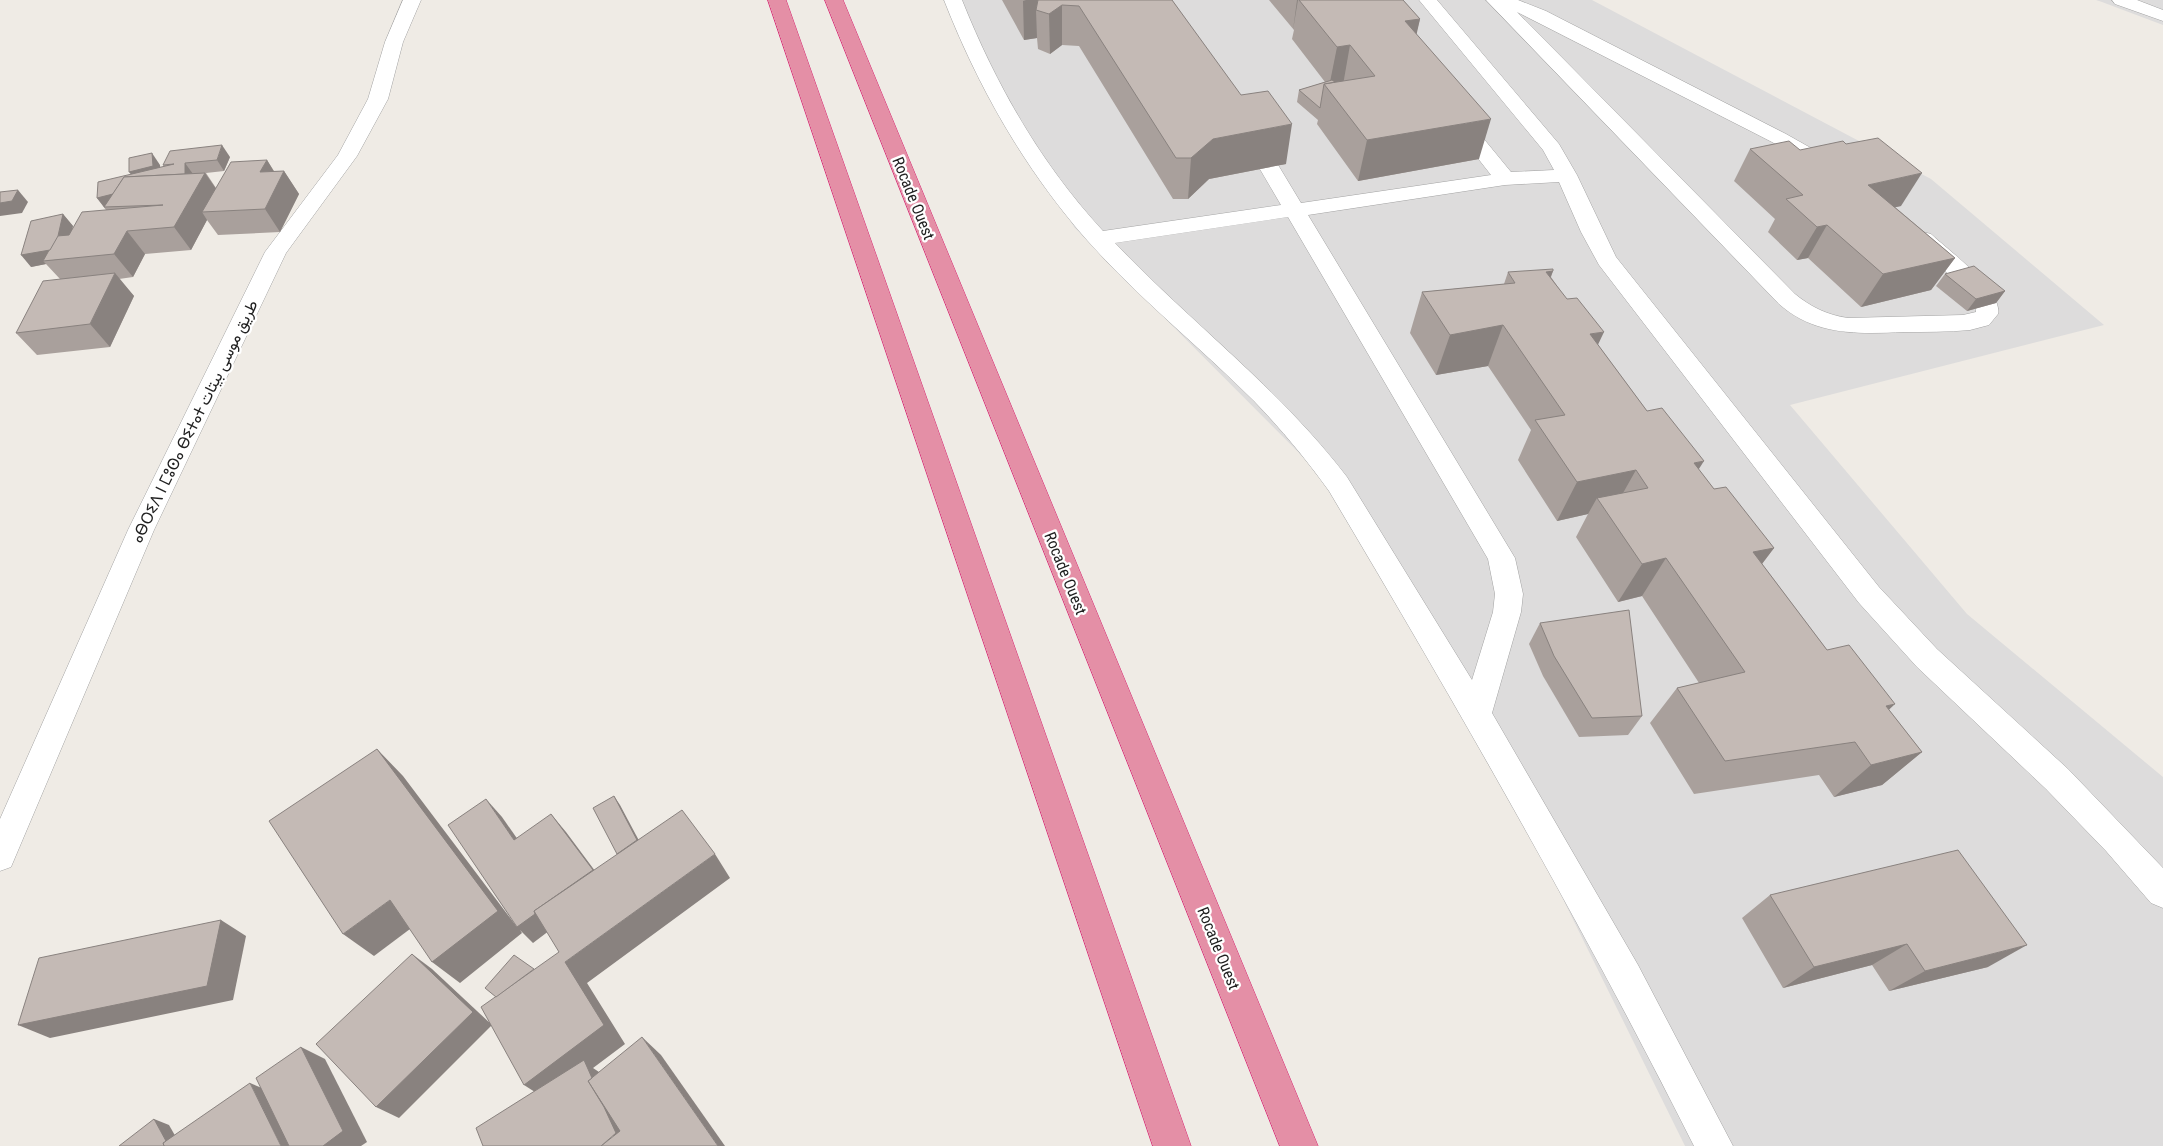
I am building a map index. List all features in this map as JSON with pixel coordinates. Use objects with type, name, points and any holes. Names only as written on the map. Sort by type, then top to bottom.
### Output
[{"type":"highway","points":[[777,0],[1172,1146]]},
{"type":"highway","name":"Rocade Ouest","points":[[834,0],[1299,1146]]},
{"type":"street","name":"ⴰⴱⵔⵉⴷ ⵏ ⵎⵓⵙⴰ ⴱⵉⵜⴰⵜ طريق موسى بيتات","points":[[0,856],[141,530],[276,252],[347,156],[378,99],[394,42],[412,0]]},
{"type":"street","points":[[953,0],[975,52],[1021,138],[1068,204],[1098,239],[1148,289],[1269,400],[1317,454],[1477,712],[1555,848],[1714,1146]]},
{"type":"street","points":[[1428,0],[1552,148],[1567,175],[1586,223],[1607,260],[1869,595],[1927,658],[2057,779],[2117,840],[2163,892]]},
{"type":"street","points":[[1494,0],[1787,299],[1807,314],[1834,324],[1848,326],[1962,323],[1975,322],[1984,318],[1988,312],[1988,304],[1984,296],[1907,224]]},
{"type":"street","points":[[1502,0],[1540,15],[1779,138],[1852,181]]},
{"type":"street","points":[[2121,0],[2163,16]]},
{"type":"street","points":[[1450,109],[1505,179]]},
{"type":"street","points":[[1240,117],[1501,558],[1509,594],[1507,612],[1477,712]]},
{"type":"street","points":[[1098,239],[1505,179],[1567,175]]},
{"type":"shaded area","points":[[956,0],[1592,0],[1931,179],[2104,325],[1790,405],[1967,614],[2163,777],[2163,1146],[1685,1146],[1467,705],[1314,468],[1074,227],[972,57]]},
{"type":"shaded area","points":[[2096,0],[2163,0],[2163,25],[2102,2]]},
{"type":"building","points":[[1038,0],[1172,0],[1241,95],[1268,91],[1292,124],[1213,139],[1191,158],[1176,158],[1079,6],[1062,5],[1049,14],[1036,10]]},
{"type":"building","points":[[1299,0],[1403,0],[1420,19],[1405,21],[1491,119],[1367,140],[1324,84],[1375,76],[1350,45],[1337,47]]},
{"type":"building","points":[[1332,80],[1335,82],[1324,84],[1320,108],[1299,90]]},
{"type":"building","points":[[1878,138],[1922,173],[1868,185],[1955,258],[1883,274],[1827,225],[1817,227],[1786,199],[1803,195],[1750,149],[1789,141],[1800,150],[1843,141],[1846,144]]},
{"type":"building","points":[[222,145],[217,160],[185,163],[185,174],[124,177],[113,194],[97,198],[98,182],[174,164],[163,165],[170,151]]},
{"type":"building","points":[[152,153],[153,166],[129,172],[129,158]]},
{"type":"building","points":[[267,160],[260,172],[284,171],[265,209],[202,212],[231,162]]},
{"type":"building","points":[[205,173],[174,227],[127,231],[114,254],[43,261],[57,236],[69,235],[82,212],[163,205],[104,207],[124,177]]},
{"type":"building","points":[[18,190],[12,201],[0,203],[0,192]]},
{"type":"building","points":[[63,214],[58,236],[50,250],[21,255],[31,221]]},
{"type":"building","points":[[1974,266],[2005,291],[1976,299],[1945,274]]},
{"type":"building","points":[[1553,269],[1553,271],[1546,272],[1567,299],[1577,298],[1604,332],[1590,334],[1647,411],[1662,408],[1704,461],[1694,463],[1714,489],[1726,487],[1774,548],[1753,552],[1827,650],[1849,645],[1895,704],[1886,706],[1922,752],[1871,765],[1855,742],[1725,761],[1677,688],[1745,672],[1666,558],[1642,564],[1597,498],[1648,488],[1636,470],[1577,482],[1535,420],[1565,415],[1503,325],[1450,335],[1422,292],[1515,283],[1508,272]]},
{"type":"building","points":[[115,273],[90,324],[16,333],[43,281]]},
{"type":"building","points":[[1629,610],[1642,716],[1592,718],[1554,656],[1540,623]]},
{"type":"building","points":[[377,749],[498,911],[432,962],[390,900],[343,934],[269,821]]},
{"type":"building","points":[[614,796],[637,840],[617,854],[593,808]]},
{"type":"building","points":[[486,799],[514,840],[551,814],[593,870],[534,911],[535,914],[517,927],[448,825]]},
{"type":"building","points":[[682,810],[715,854],[565,962],[604,1025],[524,1085],[481,1007],[559,952],[534,911]]},
{"type":"building","points":[[1958,850],[2027,945],[1925,971],[1907,944],[1814,967],[1770,895]]},
{"type":"building","points":[[221,920],[207,986],[18,1025],[39,958]]},
{"type":"building","points":[[412,954],[473,1012],[376,1107],[316,1044]]},
{"type":"building","points":[[514,955],[534,969],[496,997],[485,988]]},
{"type":"building","points":[[642,1037],[718,1146],[601,1146],[620,1131],[588,1081]]},
{"type":"building","points":[[301,1047],[343,1131],[323,1146],[289,1146],[256,1078]]},
{"type":"building","points":[[584,1060],[592,1078],[588,1081],[604,1107],[616,1133],[601,1146],[483,1146],[476,1128]]},
{"type":"building","points":[[250,1083],[281,1146],[164,1146],[163,1143]]},
{"type":"building","points":[[154,1119],[166,1141],[163,1143],[164,1146],[119,1146]]}]
